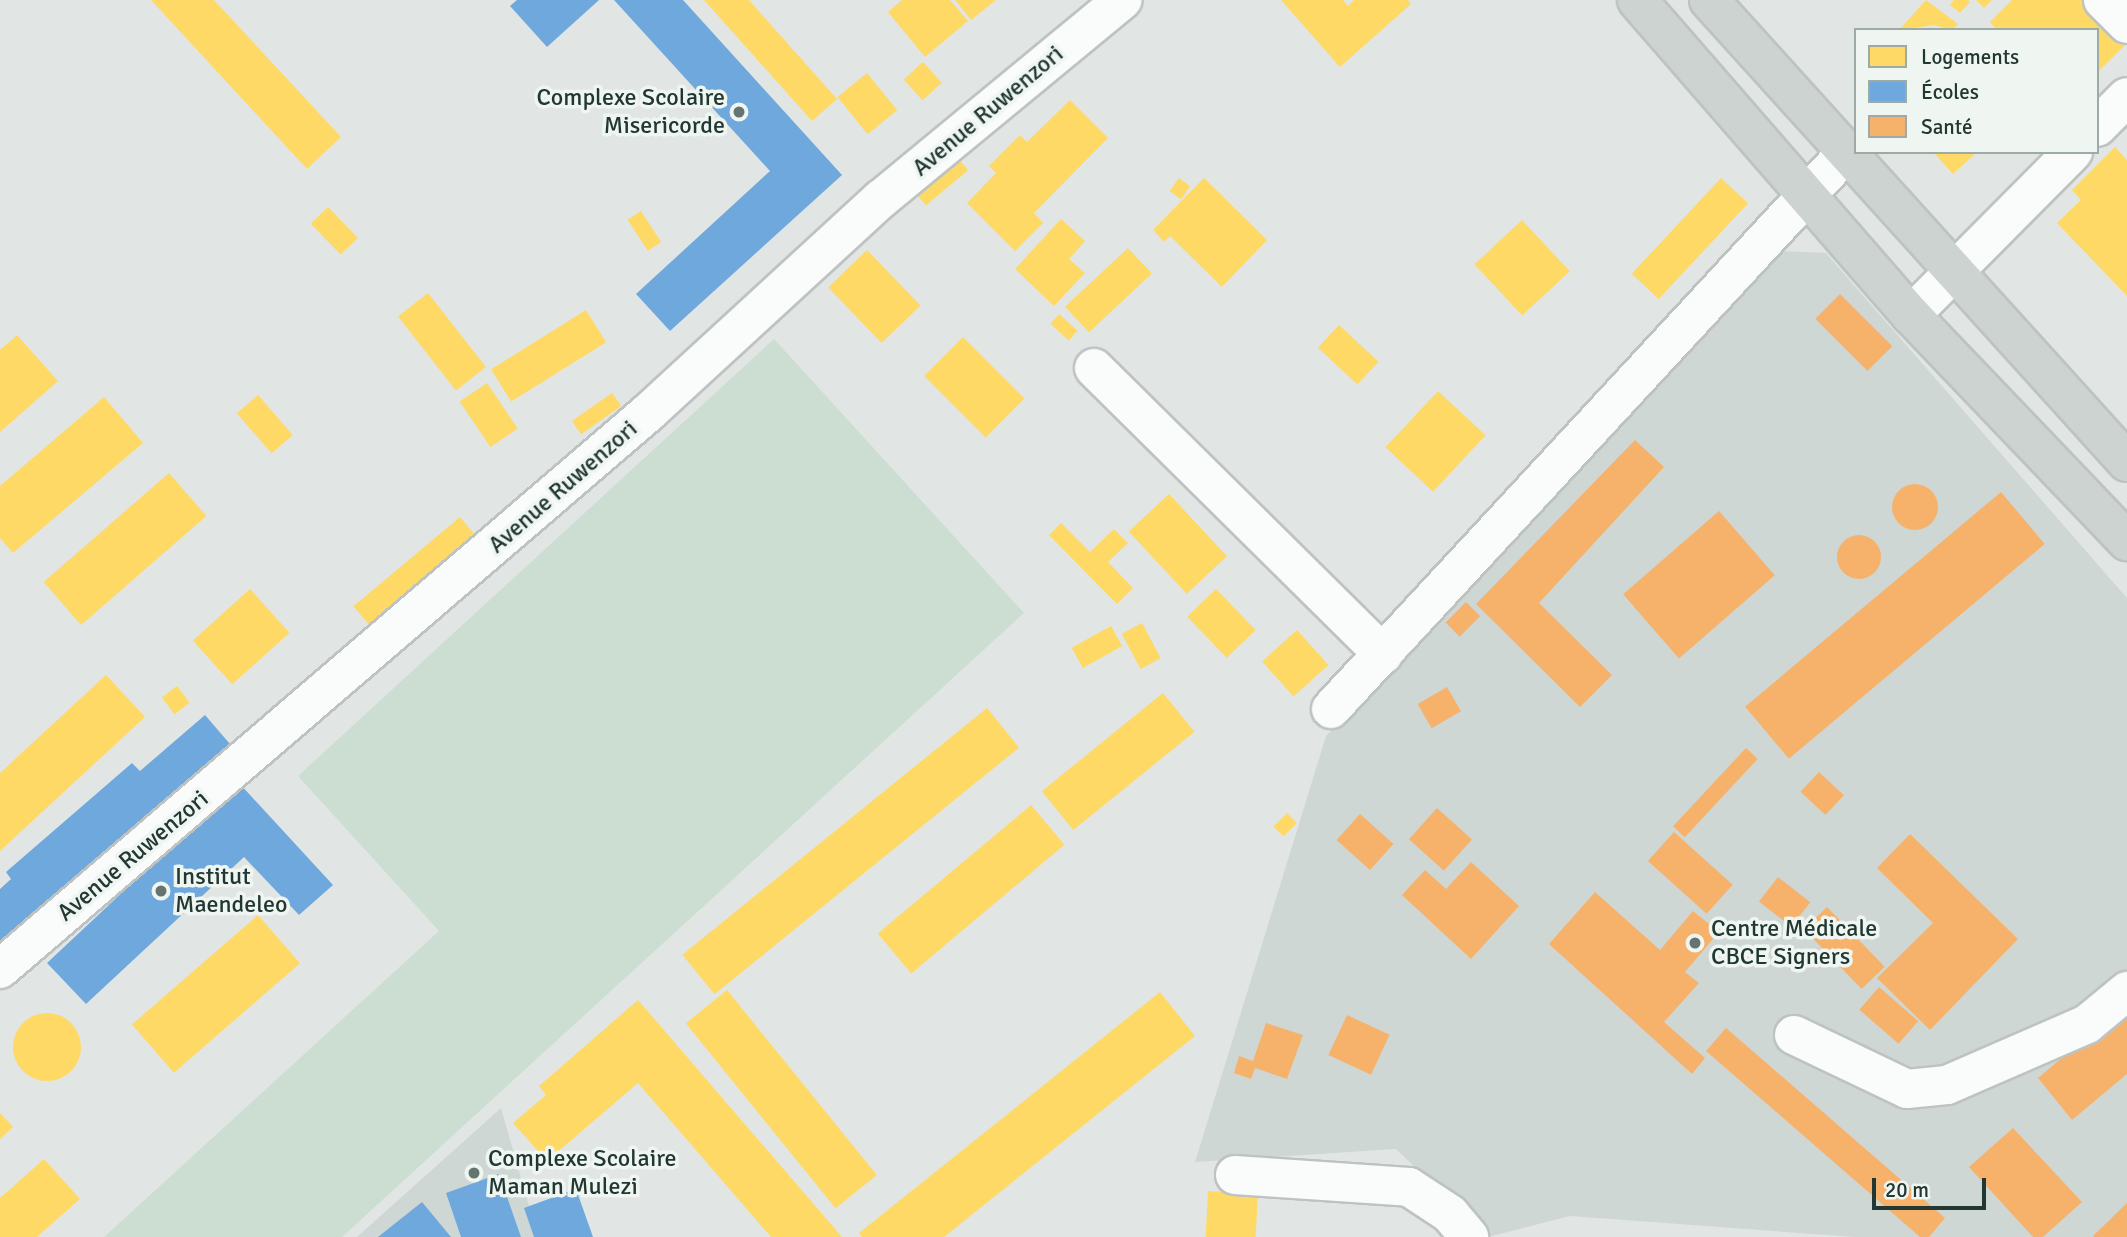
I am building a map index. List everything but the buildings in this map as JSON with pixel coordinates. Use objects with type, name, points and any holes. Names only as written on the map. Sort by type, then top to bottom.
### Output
[{"type":"main road","points":[[1637,0],[1720,93],[1807,200],[1911,315],[2127,541]]},
{"type":"main road","points":[[1709,0],[1844,155],[2127,462]]},
{"type":"main road","points":[[1720,93],[1757,55]]},
{"type":"street","name":"Avenue Ruwenzori","points":[[0,968],[628,430],[881,199],[1122,0]]},
{"type":"street","points":[[2103,0],[2127,24]]},
{"type":"street","points":[[2099,125],[2127,97]]},
{"type":"street","points":[[1911,315],[1951,268],[2071,154]]},
{"type":"street","points":[[1331,709],[1807,200],[1844,155]]},
{"type":"street","points":[[1094,368],[1383,654]]},
{"type":"street","points":[[1794,1035],[1907,1089],[1947,1085],[2087,1024],[2127,991]]},
{"type":"street","points":[[1235,1175],[1409,1187],[1450,1214],[1469,1237]]},
{"type":"shaded area","name":"Centre Médicale CBCE Signers","points":[[1782,251],[1826,253],[2127,598],[2127,1237],[1854,1237],[1570,1216],[1488,1237],[1396,1149],[1195,1162],[1326,736]]},
{"type":"shaded area","name":"Complexe Scolaire Maman Mulezi","points":[[501,1108],[538,1237],[357,1237]]},
{"type":"green space","points":[[774,339],[1024,613],[342,1237],[104,1237],[439,931],[298,776]]},
{"type":"place","name":"Complexe Scolaire Misericorde","points":[[739,112]]},
{"type":"place","name":"Institut Maendeleo","points":[[161,891]]},
{"type":"place","name":"Centre Médicale CBCE Signers","points":[[1695,943]]},
{"type":"place","name":"Complexe Scolaire Maman Mulezi","points":[[474,1173]]}]
